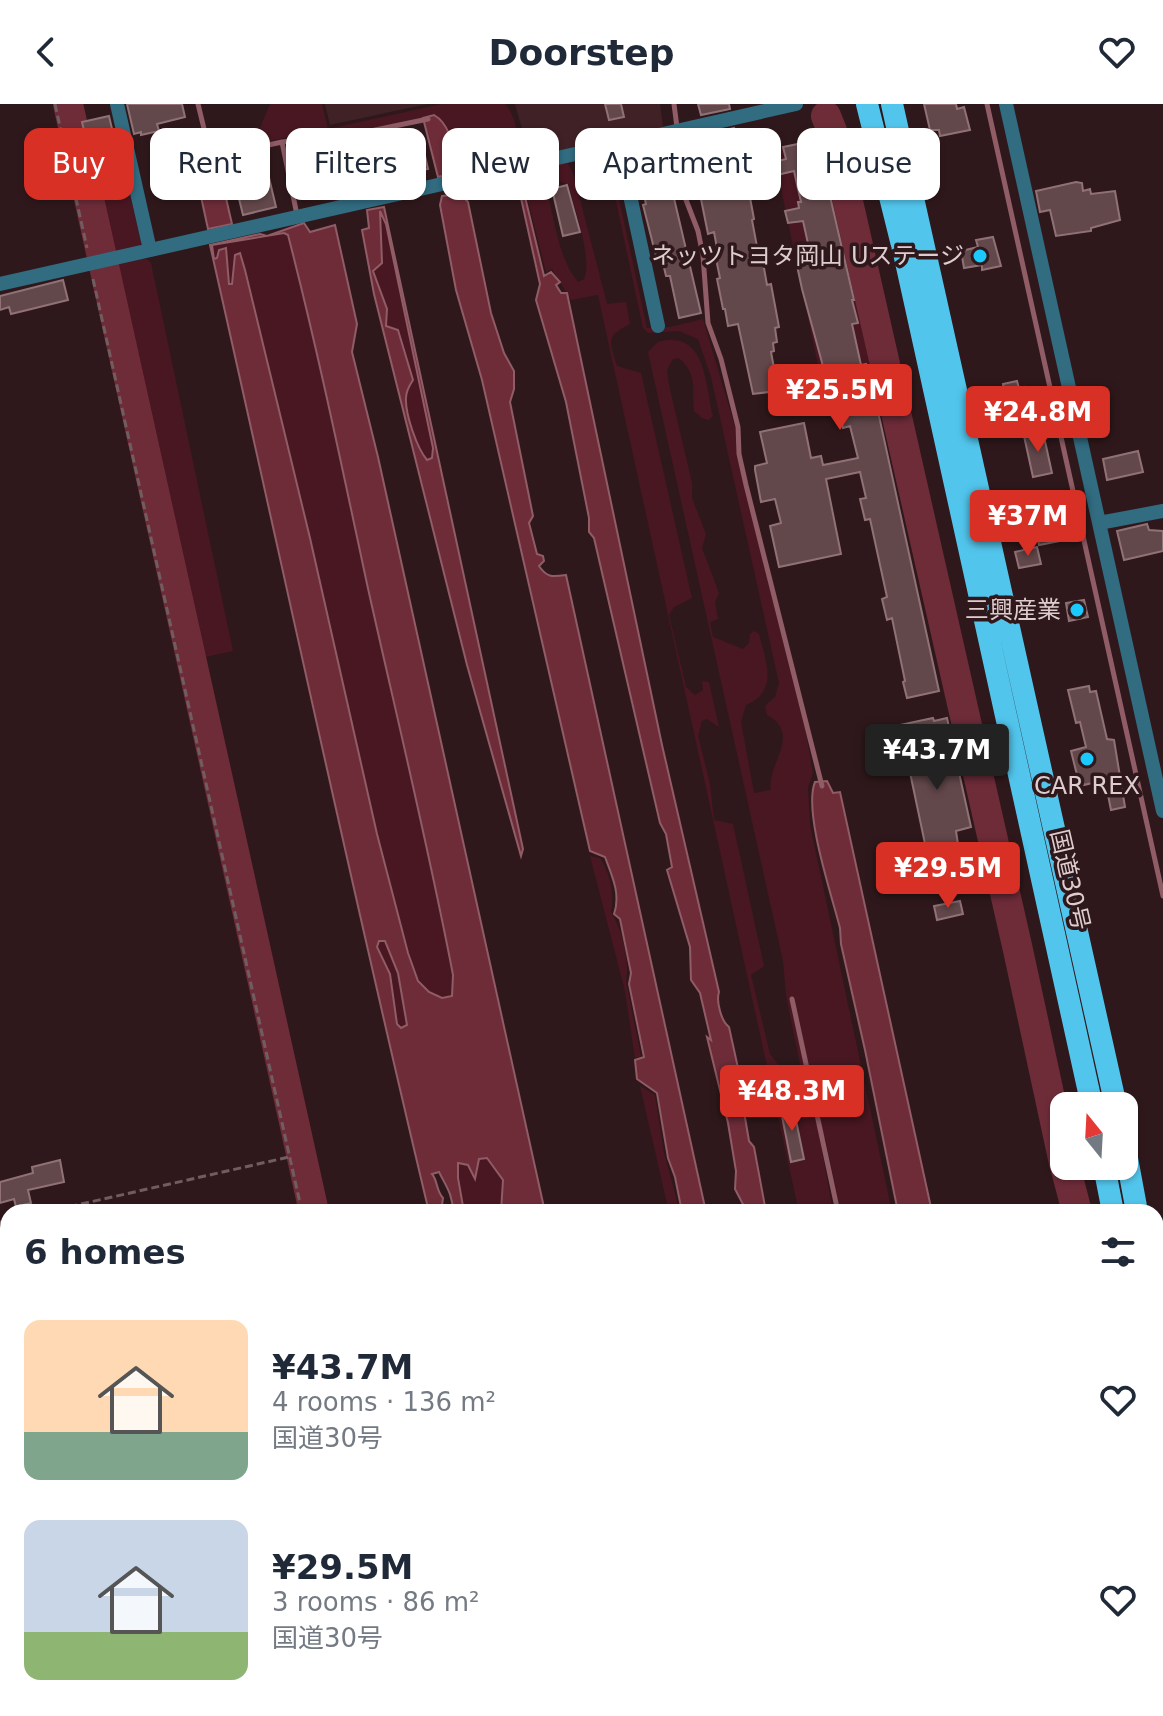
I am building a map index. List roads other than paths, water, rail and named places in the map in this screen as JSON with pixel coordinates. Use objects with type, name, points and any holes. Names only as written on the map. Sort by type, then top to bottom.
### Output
[{"type":"highway","name":"国道30号","points":[[867,104],[914,299],[1089,1092]]},
{"type":"highway","name":"国道30号","points":[[892,104],[1113,1092]]},
{"type":"highway","points":[[1107,1180],[1111,1204]]},
{"type":"highway","points":[[1131,1180],[1136,1204]]},
{"type":"street","points":[[117,104],[150,250]]},
{"type":"street","points":[[686,128],[796,104]]},
{"type":"street","points":[[1006,104],[1163,811]]},
{"type":"street","points":[[0,284],[575,154]]},
{"type":"street","points":[[631,200],[658,326]]},
{"type":"street","points":[[1099,523],[1163,511]]},
{"type":"waterway","points":[[68,104],[312,1204]]},
{"type":"waterway","points":[[198,104],[204,128]]},
{"type":"waterway","points":[[674,104],[681,159],[689,179],[683,192],[698,231],[703,256],[708,323],[721,359],[738,427],[739,454],[746,485],[822,786]]},
{"type":"waterway","points":[[822,104],[826,116]]},
{"type":"waterway","points":[[987,104],[1163,896]]},
{"type":"waterway","points":[[826,116],[832,131],[1050,1098]]},
{"type":"waterway","points":[[385,128],[428,119]]},
{"type":"waterway","points":[[282,142],[296,210]]},
{"type":"waterway","points":[[270,145],[286,142]]},
{"type":"waterway","points":[[792,999],[836,1204]]},
{"type":"waterway","points":[[1069,1180],[1075,1204]]},
{"type":"place","name":"ネッツトヨタ岡山 Uステージ","points":[[980,256]]},
{"type":"place","name":"三興産業","points":[[1077,610]]},
{"type":"place","name":"CAR REX","points":[[1087,759]]}]
